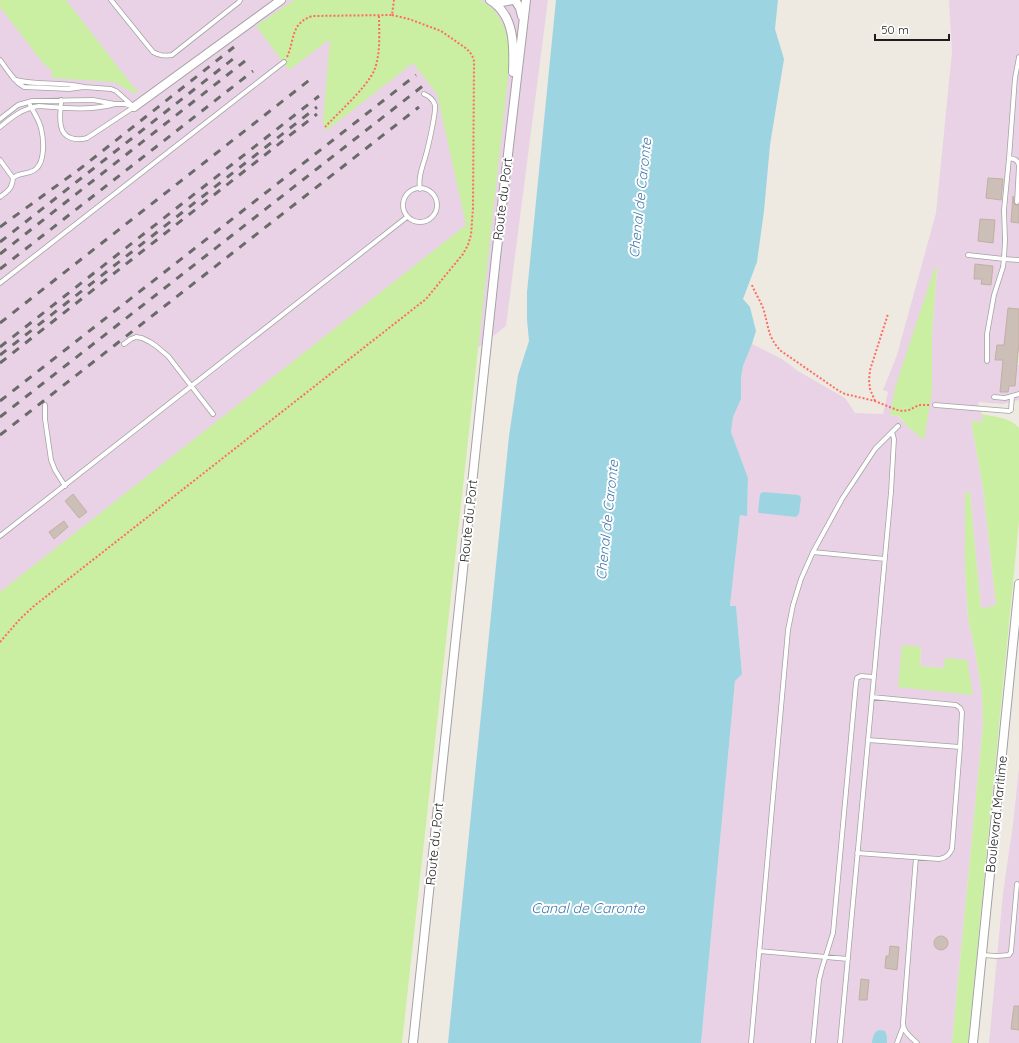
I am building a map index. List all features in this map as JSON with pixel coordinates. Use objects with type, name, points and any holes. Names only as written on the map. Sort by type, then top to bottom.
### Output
[{"type":"street","points":[[134,107],[281,0]]},
{"type":"street","points":[[492,1],[502,2],[512,0]]},
{"type":"street","points":[[515,0],[520,8],[524,21]]},
{"type":"street","name":"Route du Port","points":[[413,1043],[496,257],[526,0]]},
{"type":"street","points":[[492,1],[503,12],[508,20],[513,43],[512,119]]},
{"type":"street","name":"Boulevard Maritime","points":[[973,1043],[1019,584]]},
{"type":"lane","points":[[111,0],[153,52],[165,56],[172,54],[240,0]]},
{"type":"lane","points":[[987,361],[987,334],[994,295],[1004,259],[1004,210],[1015,78],[1019,57]]},
{"type":"lane","points":[[0,60],[16,80],[21,85],[28,88],[111,89],[116,91],[134,107]]},
{"type":"lane","points":[[0,283],[284,62]]},
{"type":"lane","points":[[420,188],[419,179],[426,156],[435,105],[432,99],[424,94]]},
{"type":"lane","points":[[61,100],[62,131],[70,138],[75,139],[87,138],[134,107]]},
{"type":"lane","points":[[0,119],[18,105],[28,102],[93,100],[115,104],[125,104],[134,107]]},
{"type":"lane","points":[[0,197],[10,190],[13,178],[16,175],[31,172],[36,169],[41,163],[43,157],[41,127],[28,102]]},
{"type":"lane","points":[[0,127],[15,115],[31,107],[93,108],[115,104]]},
{"type":"lane","points":[[1008,158],[1015,159],[1019,165],[1017,202]]},
{"type":"lane","points":[[0,160],[13,178]]},
{"type":"lane","points":[[420,188],[430,192],[434,196],[437,207],[432,217],[423,222],[417,222],[407,217],[403,207],[406,196],[415,189],[420,188]]},
{"type":"lane","points":[[0,536],[407,217]]},
{"type":"lane","points":[[968,255],[1019,260]]},
{"type":"lane","points":[[124,344],[136,337],[142,338],[150,342],[168,356],[213,414]]},
{"type":"lane","points":[[994,397],[1005,398],[1019,394]]},
{"type":"lane","points":[[935,406],[1009,411],[1011,410],[1012,396]]},
{"type":"lane","points":[[45,405],[45,419],[51,460],[64,486]]},
{"type":"lane","points":[[751,1043],[788,630],[793,605],[801,579],[813,552],[842,499],[875,448],[898,426]]},
{"type":"lane","points":[[840,1043],[892,484],[894,439],[892,432]]},
{"type":"lane","points":[[813,552],[885,559]]},
{"type":"lane","points":[[813,1043],[822,968],[833,933],[856,683],[857,678],[861,676],[873,677]]},
{"type":"lane","points":[[857,853],[939,859],[950,854],[952,849],[962,712],[960,708],[956,705],[872,698]]},
{"type":"lane","points":[[868,740],[960,746]]},
{"type":"lane","points":[[897,1043],[903,1027],[916,858]]},
{"type":"lane","points":[[982,955],[1009,955],[1011,952],[1017,884]]},
{"type":"lane","points":[[759,951],[848,959]]},
{"type":"lane","points":[[903,1027],[904,1031],[917,1043]]},
{"type":"path","points":[[392,15],[394,0]]},
{"type":"path","points":[[324,127],[362,89],[374,71],[379,48],[379,15]]},
{"type":"path","points":[[0,642],[20,619],[34,606],[426,298],[463,254],[468,245],[471,235],[473,208],[474,61],[472,55],[467,49],[441,31],[410,19],[392,15],[312,16],[300,22],[296,28],[289,52],[284,62]]},
{"type":"path","points":[[752,285],[763,308],[771,338],[775,345],[781,351],[839,391],[903,411],[920,405],[935,406]]},
{"type":"path","points":[[875,401],[870,389],[869,380],[888,314]]},
{"type":"shaded area","points":[[0,0],[548,0],[506,326],[0,721]]},
{"type":"shaded area","points":[[949,0],[1019,0],[1019,342],[1017,365],[1019,365],[1019,400],[1003,404],[978,402],[984,422],[971,421],[983,488],[996,605],[981,610],[970,493],[965,492],[965,569],[968,618],[982,694],[983,725],[952,1043],[701,1043],[735,681],[742,673],[736,606],[730,606],[740,515],[747,515],[748,478],[731,432],[733,417],[741,399],[741,378],[743,366],[752,344],[782,359],[798,371],[845,398],[855,413],[883,414],[888,392],[883,390],[897,355],[936,213],[952,52]],"holes":[[[937,267],[932,334],[932,392],[907,426],[898,416],[890,415]],[[921,647],[920,666],[944,668],[898,687]]]},
{"type":"shaded area","points":[[1019,768],[1019,1043],[989,1043],[1003,893]]},
{"type":"green space","points":[[0,0],[66,0],[139,94],[113,82],[52,78],[52,71],[43,63],[0,7]]},
{"type":"green space","points":[[294,0],[480,0],[492,9],[501,21],[508,43],[508,76],[402,1043],[0,1043],[0,592],[466,225],[437,94],[413,63],[326,131],[323,123],[330,39],[289,70],[256,26]]},
{"type":"green space","points":[[935,267],[937,267],[932,334],[932,392],[924,440],[907,426],[899,416],[890,415],[895,388]]},
{"type":"green space","points":[[981,414],[1006,420],[1015,424],[1019,428],[1019,521],[968,1043],[952,1043],[983,725],[982,694],[968,618],[965,569],[965,492],[970,493],[981,609],[996,605],[983,488],[971,421],[984,422]]},
{"type":"green space","points":[[902,645],[921,647],[920,666],[944,668],[945,658],[967,660],[973,695],[898,687]]},
{"type":"water","name":"Canal de Caronte","points":[[556,0],[778,0],[775,29],[784,59],[770,145],[764,211],[757,262],[743,299],[750,307],[756,331],[743,366],[741,378],[741,399],[733,417],[731,432],[748,478],[747,516],[740,515],[730,606],[736,606],[742,674],[735,681],[701,1043],[448,1043],[509,436],[518,375],[529,341],[527,292]]},
{"type":"water","points":[[763,492],[800,496],[799,514],[796,517],[759,513],[760,494]]},
{"type":"water","points":[[879,1030],[885,1031],[887,1043],[872,1043],[874,1034]]},
{"type":"building","points":[[988,178],[1003,179],[1001,200],[986,198]]},
{"type":"building","points":[[1013,196],[1014,204],[1019,205],[1019,223],[1011,222]]},
{"type":"building","points":[[980,219],[995,220],[993,243],[978,241]]},
{"type":"building","points":[[975,264],[993,266],[991,285],[981,284],[982,279],[974,279]]},
{"type":"building","points":[[1008,308],[1019,309],[1019,342],[1015,386],[1009,386],[1008,392],[1000,392],[1003,360],[995,360],[997,345],[1004,345]]},
{"type":"building","points":[[73,494],[87,512],[79,518],[65,501]]},
{"type":"building","points":[[64,521],[68,527],[54,539],[49,532]]},
{"type":"building","points":[[941,936],[946,938],[948,943],[946,948],[941,950],[936,948],[934,943],[936,938]]},
{"type":"building","points":[[890,946],[899,947],[897,970],[885,968],[886,956],[889,956]]},
{"type":"building","points":[[861,979],[869,980],[867,1000],[859,1000]]},
{"type":"building","points":[[1014,1006],[1019,1006],[1019,1030],[1011,1029]]},
{"type":"railway","points":[[0,227],[81,168],[234,47]]},
{"type":"railway","points":[[0,242],[238,55]]},
{"type":"railway","points":[[0,254],[245,61]]},
{"type":"railway","points":[[0,269],[253,71]]},
{"type":"railway","points":[[0,401],[416,75]]},
{"type":"railway","points":[[0,323],[312,78]]},
{"type":"railway","points":[[0,417],[424,85]]},
{"type":"railway","points":[[0,347],[319,96]]},
{"type":"railway","points":[[0,355],[317,107]]},
{"type":"railway","points":[[0,435],[419,107]]},
{"type":"railway","points":[[0,363],[317,114]]},
{"type":"water label","name":"Chenal de Caronte","points":[[640,198]]},
{"type":"water label","name":"Chenal de Caronte","points":[[607,520]]}]
